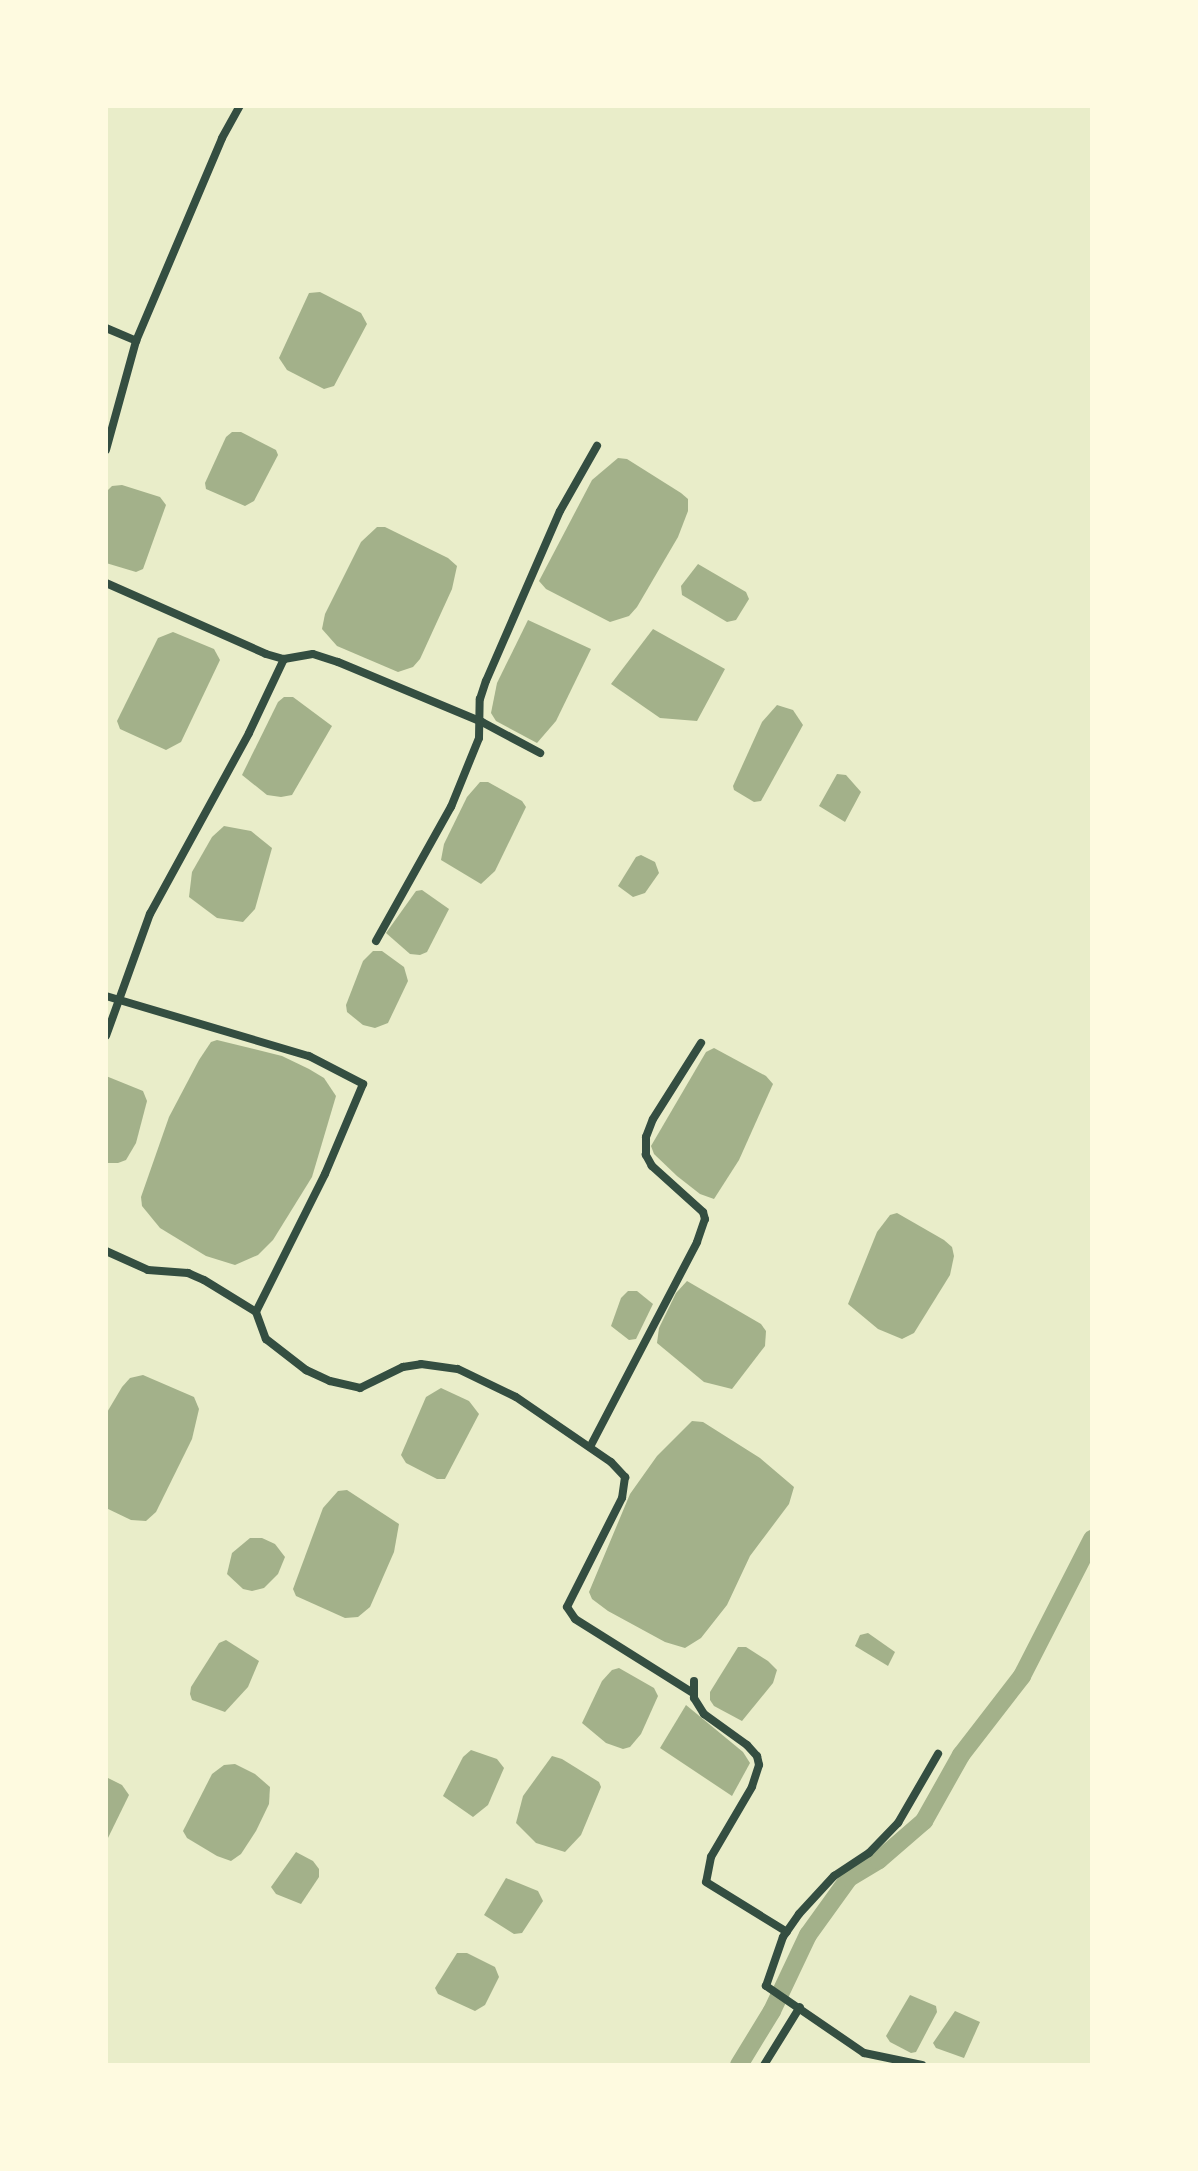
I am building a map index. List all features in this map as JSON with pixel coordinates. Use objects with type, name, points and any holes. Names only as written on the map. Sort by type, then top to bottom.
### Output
[{"type":"street","points":[[106,450],[136,341],[222,138],[240,106]]},
{"type":"street","points":[[106,328],[136,341]]},
{"type":"street","points":[[376,941],[451,807],[482,722],[480,699],[486,681],[560,511],[597,446]]},
{"type":"street","points":[[106,583],[284,659],[313,654],[338,662],[482,722],[540,753]]},
{"type":"street","points":[[106,1036],[150,914],[249,733],[284,659]]},
{"type":"street","points":[[106,996],[309,1056],[363,1084],[325,1174],[256,1312]]},
{"type":"street","points":[[590,1447],[697,1242],[705,1219],[703,1212],[652,1166],[646,1155],[646,1137],[653,1119],[701,1043]]},
{"type":"street","points":[[106,1251],[148,1270],[188,1273],[256,1312],[266,1339],[306,1370],[330,1381],[360,1388],[403,1367],[440,1364],[458,1369],[516,1397],[590,1447],[625,1477],[622,1498],[567,1607],[575,1619],[693,1693],[704,1714],[747,1745],[757,1756],[759,1765],[752,1787],[711,1857],[706,1882],[787,1932]]},
{"type":"street","points":[[693,1693],[694,1681]]},
{"type":"street","points":[[922,2065],[864,2053],[766,1986],[787,1932],[834,1876],[869,1853],[898,1823],[938,1754]]},
{"type":"street","points":[[764,2065],[797,2005]]},
{"type":"shaded area","points":[[320,292],[361,313],[367,324],[334,386],[324,389],[287,370],[279,358],[309,293]]},
{"type":"shaded area","points":[[232,432],[241,432],[276,450],[278,455],[254,501],[245,506],[206,489],[205,483],[226,437]]},
{"type":"shaded area","points":[[618,458],[627,459],[681,493],[688,499],[688,511],[678,537],[637,607],[629,616],[610,622],[546,589],[539,581],[592,480]]},
{"type":"shaded area","points":[[122,485],[160,497],[166,505],[143,569],[136,572],[106,563],[106,492],[112,486]]},
{"type":"shaded area","points":[[377,527],[385,527],[448,558],[457,566],[452,589],[420,659],[413,667],[398,672],[337,646],[322,629],[325,614],[361,542]]},
{"type":"shaded area","points":[[698,564],[746,592],[749,599],[736,620],[727,622],[682,595],[681,586]]},
{"type":"shaded area","points":[[528,620],[591,649],[556,721],[537,743],[496,721],[491,713],[497,683]]},
{"type":"shaded area","points":[[653,629],[725,669],[697,721],[660,718],[611,684]]},
{"type":"shaded area","points":[[173,632],[214,649],[220,660],[181,742],[166,750],[120,729],[117,721],[158,638]]},
{"type":"shaded area","points":[[284,697],[293,697],[332,726],[292,795],[281,797],[267,795],[242,775],[278,702]]},
{"type":"shaded area","points":[[777,705],[793,710],[803,725],[761,801],[754,802],[734,790],[733,786],[762,722]]},
{"type":"shaded area","points":[[837,774],[846,775],[861,792],[845,822],[819,806]]},
{"type":"shaded area","points":[[480,782],[488,782],[522,801],[526,807],[495,871],[481,884],[441,860],[444,844],[467,797]]},
{"type":"shaded area","points":[[224,826],[251,831],[272,848],[255,909],[243,922],[217,918],[189,897],[192,872],[212,837]]},
{"type":"shaded area","points":[[641,855],[655,862],[659,873],[645,893],[633,897],[618,886],[636,857]]},
{"type":"shaded area","points":[[422,890],[449,909],[427,952],[410,954],[386,933],[416,891]]},
{"type":"shaded area","points":[[373,951],[382,951],[404,967],[408,981],[388,1023],[375,1028],[363,1025],[347,1012],[346,1005],[363,961]]},
{"type":"shaded area","points":[[217,1040],[282,1056],[324,1078],[336,1096],[312,1177],[273,1240],[258,1255],[235,1265],[206,1256],[160,1228],[142,1206],[141,1197],[169,1117],[199,1060],[211,1042]]},
{"type":"shaded area","points":[[714,1048],[766,1076],[773,1084],[739,1160],[714,1199],[700,1194],[677,1176],[654,1154],[651,1146],[706,1052]]},
{"type":"shaded area","points":[[106,1076],[143,1091],[147,1101],[136,1143],[126,1160],[118,1163],[106,1163]]},
{"type":"shaded area","points":[[897,1213],[944,1240],[952,1247],[954,1256],[950,1275],[914,1333],[902,1339],[878,1329],[848,1304],[877,1232],[890,1215]]},
{"type":"shaded area","points":[[687,1281],[761,1324],[766,1331],[765,1346],[732,1389],[704,1382],[657,1343],[659,1328],[676,1293]]},
{"type":"shaded area","points":[[628,1291],[637,1291],[653,1304],[636,1339],[629,1340],[611,1326],[621,1298]]},
{"type":"shaded area","points":[[143,1375],[194,1397],[199,1409],[192,1439],[156,1512],[146,1521],[131,1520],[106,1508],[106,1414],[130,1378]]},
{"type":"shaded area","points":[[441,1388],[469,1401],[479,1414],[445,1479],[437,1479],[406,1463],[401,1455],[426,1397]]},
{"type":"shaded area","points":[[692,1421],[703,1422],[760,1458],[794,1487],[789,1504],[750,1556],[727,1605],[701,1638],[685,1648],[665,1642],[608,1611],[592,1599],[589,1592],[630,1494],[657,1456]]},
{"type":"shaded area","points":[[347,1490],[399,1524],[394,1552],[370,1607],[358,1617],[345,1618],[296,1596],[293,1589],[323,1508],[338,1491]]},
{"type":"shaded area","points":[[250,1538],[262,1538],[275,1544],[285,1557],[278,1574],[264,1588],[252,1591],[243,1589],[227,1574],[232,1553]]},
{"type":"shaded area","points":[[868,1633],[895,1652],[888,1666],[855,1646],[860,1635]]},
{"type":"shaded area","points":[[226,1640],[259,1661],[248,1687],[225,1712],[192,1700],[190,1694],[191,1687],[219,1643]]},
{"type":"shaded area","points":[[738,1647],[746,1647],[777,1670],[773,1683],[742,1721],[714,1706],[710,1700],[710,1692]]},
{"type":"shaded area","points":[[619,1668],[654,1688],[658,1696],[641,1734],[630,1747],[623,1749],[606,1743],[582,1723],[602,1681],[612,1670]]},
{"type":"shaded area","points":[[686,1705],[743,1752],[750,1763],[732,1796],[660,1748]]},
{"type":"shaded area","points":[[471,1750],[497,1759],[504,1768],[488,1805],[473,1817],[443,1796],[463,1757]]},
{"type":"shaded area","points":[[552,1756],[599,1782],[601,1787],[581,1835],[565,1852],[536,1843],[516,1823],[523,1796]]},
{"type":"shaded area","points":[[235,1764],[255,1774],[270,1787],[269,1804],[256,1831],[241,1854],[231,1861],[187,1838],[183,1831],[212,1774],[224,1765]]},
{"type":"shaded area","points":[[106,1777],[122,1785],[129,1795],[106,1842]]},
{"type":"shaded area","points":[[296,1852],[313,1861],[319,1869],[319,1877],[301,1904],[276,1894],[271,1887]]},
{"type":"shaded area","points":[[506,1878],[538,1891],[543,1901],[522,1933],[514,1934],[484,1915]]},
{"type":"shaded area","points":[[457,1953],[467,1953],[495,1967],[499,1977],[485,2005],[475,2011],[438,1994],[435,1988]]},
{"type":"shaded area","points":[[910,1995],[936,2006],[937,2012],[916,2052],[911,2053],[890,2042],[886,2036]]},
{"type":"shaded area","points":[[955,2011],[980,2022],[964,2058],[936,2048],[933,2043]]},
{"type":"waterway","points":[[739,2065],[772,2011],[808,1935],[849,1878],[879,1860],[924,1821],[961,1755],[1022,1676],[1092,1539]]}]
